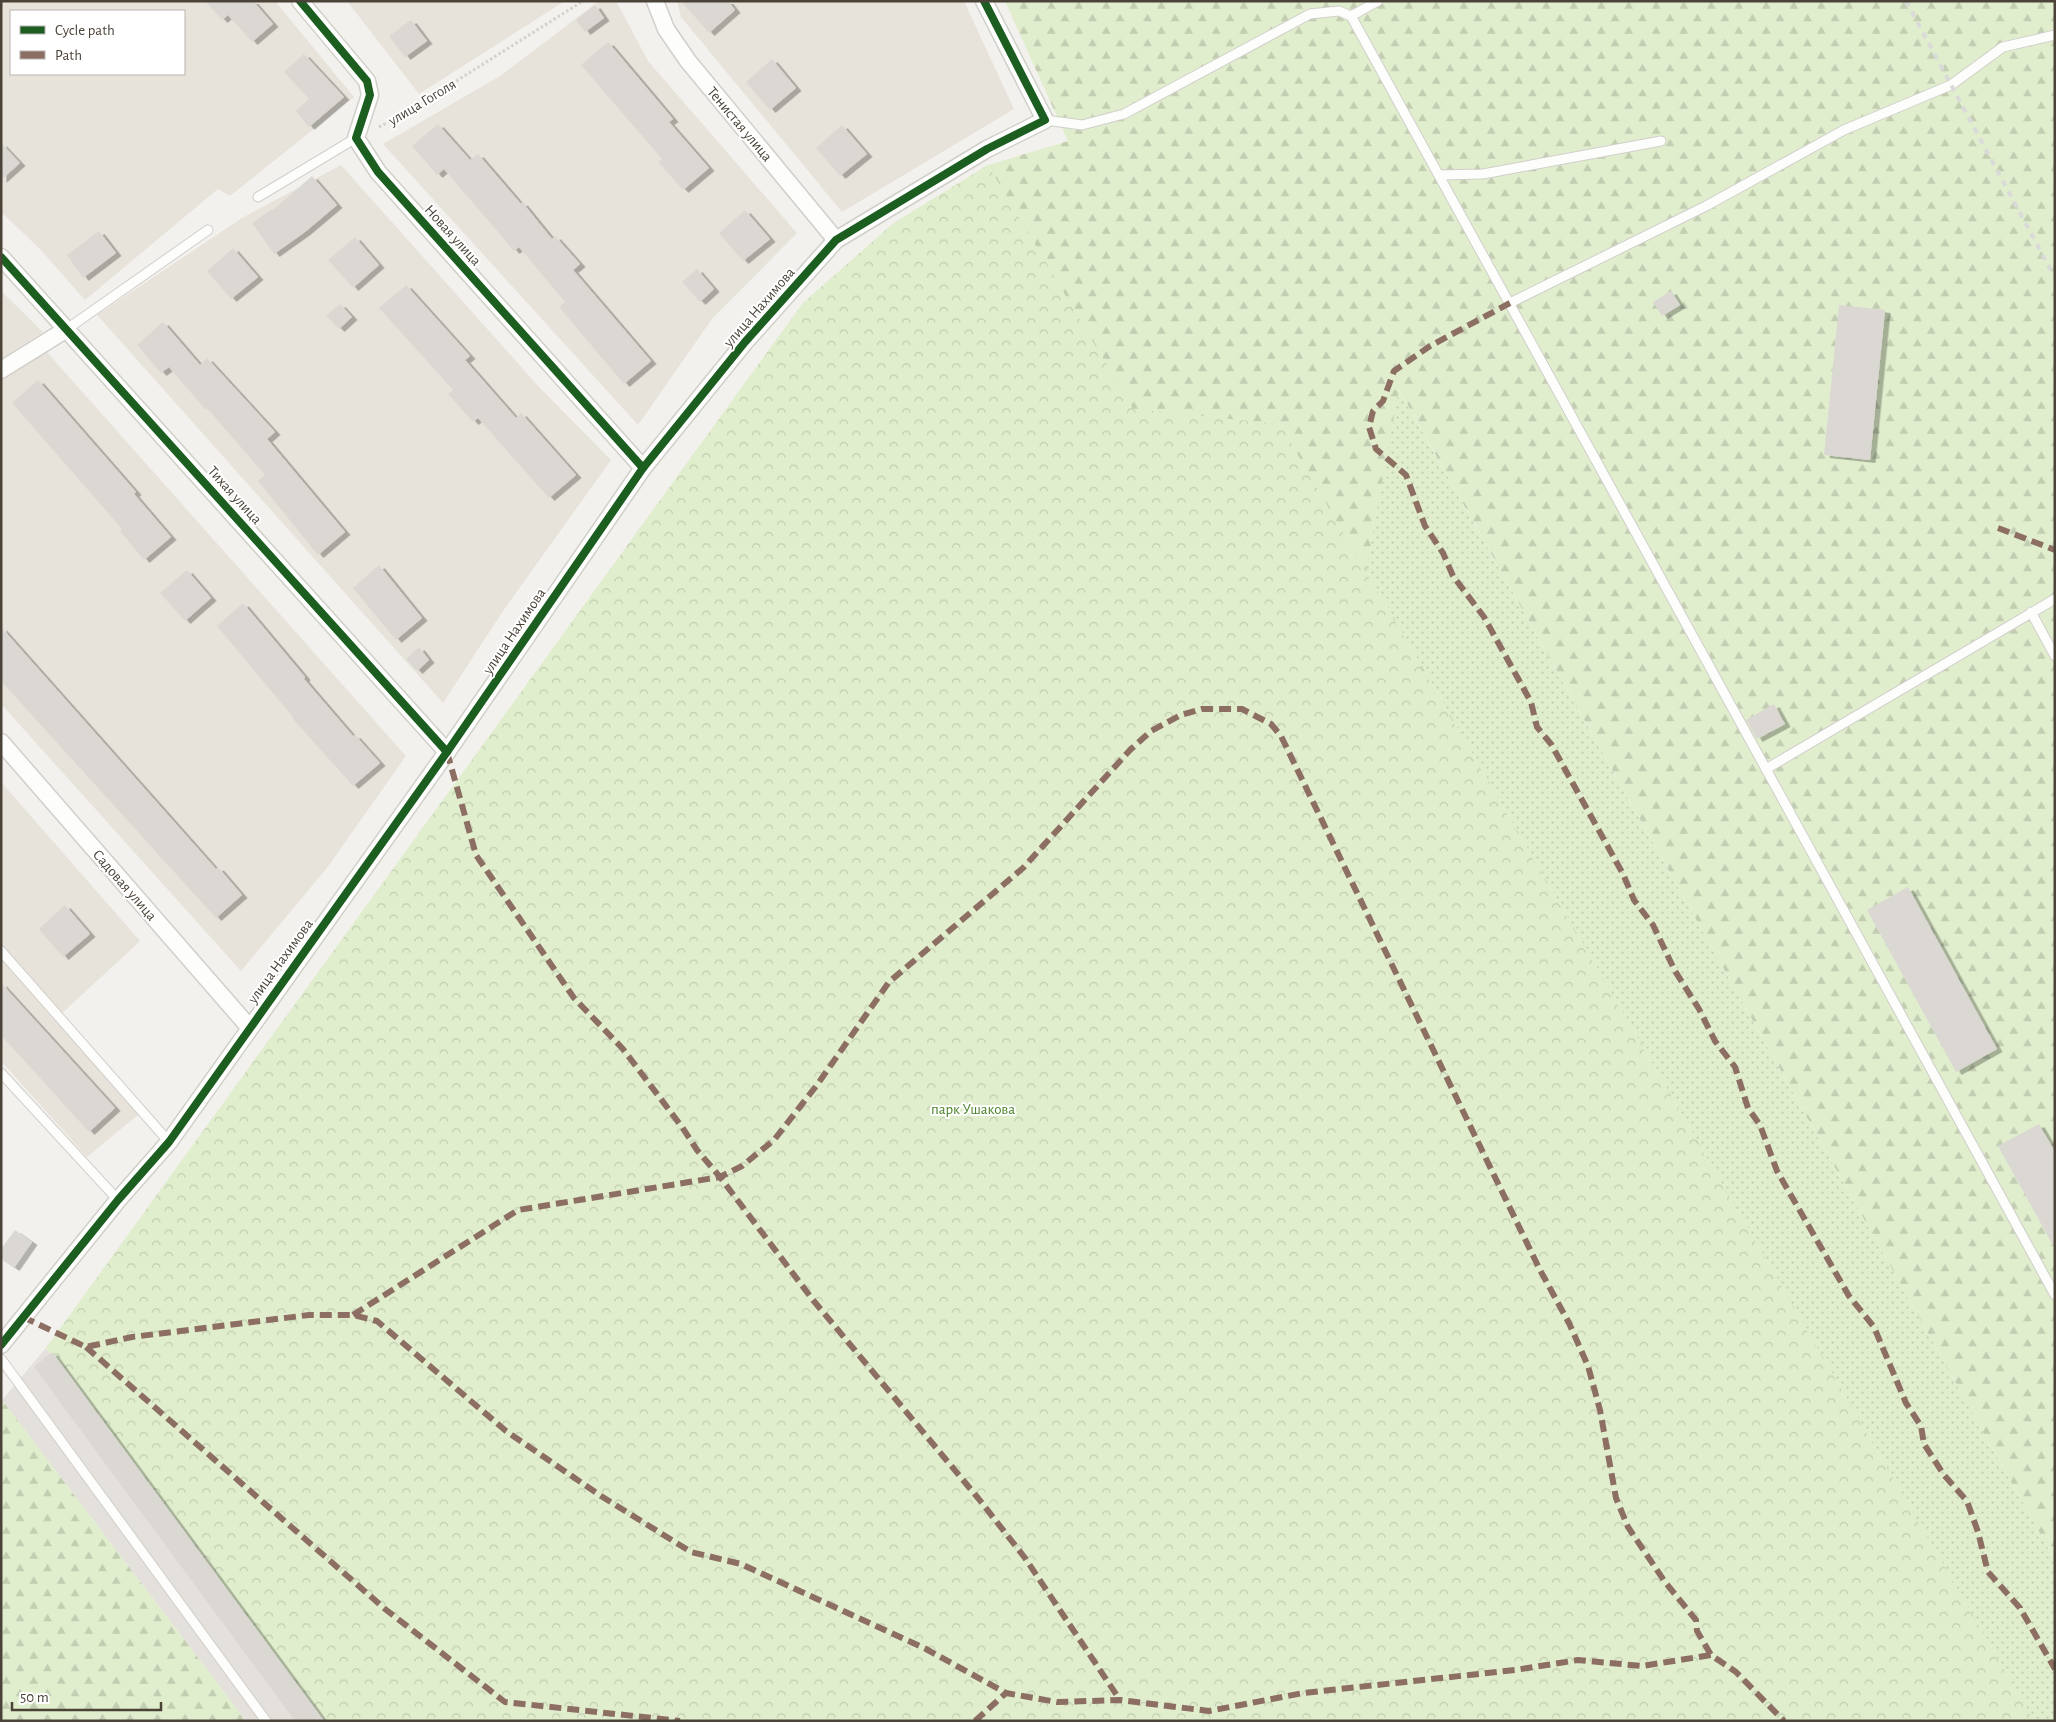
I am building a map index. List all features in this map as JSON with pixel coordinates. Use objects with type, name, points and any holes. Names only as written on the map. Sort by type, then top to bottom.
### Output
[{"type":"street","points":[[300,1],[367,81],[370,95],[356,138]]},
{"type":"street","name":"Тенистая улица","points":[[654,1],[666,29],[688,61],[836,240]]},
{"type":"street","points":[[984,1],[1045,120]]},
{"type":"street","name":"улица Нахимова","points":[[1,1345],[118,1200],[170,1142],[249,1028],[447,752],[643,468],[745,342],[836,240],[987,149],[1045,120]]},
{"type":"street","name":"Новая улица","points":[[356,138],[378,172],[643,468]]},
{"type":"street","name":"Тихая улица","points":[[1,257],[447,752]]},
{"type":"street","points":[[1,370],[67,330]]},
{"type":"street","name":"Садовая улица","points":[[1,742],[249,1028]]},
{"type":"lane","points":[[1351,16],[1378,1]]},
{"type":"lane","points":[[1045,120],[1082,125],[1124,114],[1310,14],[1339,11],[1351,16],[2055,1295]]},
{"type":"lane","points":[[1510,304],[1706,206],[1844,130],[1951,85],[2003,48],[2055,35]]},
{"type":"lane","points":[[258,197],[356,138]]},
{"type":"lane","points":[[1439,175],[1483,174],[1661,142]]},
{"type":"lane","points":[[67,330],[208,230]]},
{"type":"lane","points":[[1766,769],[2055,598]]},
{"type":"lane","points":[[2031,612],[2055,656]]},
{"type":"lane","points":[[1,951],[170,1142]]},
{"type":"lane","points":[[1,1073],[118,1200]]},
{"type":"lane","points":[[1,1359],[266,1721]]},
{"type":"shaded area","points":[[1,1],[275,1],[354,97],[230,196],[218,189],[85,300],[40,249],[1,212]]},
{"type":"shaded area","points":[[347,1],[565,1],[419,94]]},
{"type":"shaded area","points":[[599,1],[616,1],[648,61],[797,233],[712,319],[638,425],[383,144],[500,76]]},
{"type":"shaded area","points":[[677,1],[964,1],[1014,109],[842,212],[681,17]]},
{"type":"shaded area","points":[[341,165],[540,388],[611,460],[503,611],[443,703],[97,315],[242,218]]},
{"type":"shaded area","points":[[1,291],[43,332],[1,359]]},
{"type":"shaded area","points":[[46,351],[406,756],[327,868],[241,971],[1,704],[1,379]]},
{"type":"shaded area","points":[[1,782],[140,941],[61,1014],[145,1109],[87,1157],[1,1061]]},
{"type":"shaded area","points":[[46,1348],[310,1721],[246,1721],[2,1400]]},
{"type":"green space","name":"парк Ушакова","points":[[1005,1],[2055,1],[2055,1560],[1399,389],[1366,570],[2034,1721],[46,1348],[803,303],[894,223],[988,165],[1068,141]]},
{"type":"green space","name":"парк Ушакова","points":[[988,165],[1133,409],[1280,424],[2034,1721],[310,1721],[46,1348],[803,303],[894,223]]},
{"type":"green space","points":[[1398,388],[2055,1560],[2055,1721],[2034,1721],[1366,570]]},
{"type":"green space","points":[[2,1400],[246,1721],[1,1721]]},
{"type":"building","points":[[205,1],[253,1],[273,24],[252,42],[228,15],[222,20]]},
{"type":"building","points":[[681,1],[728,1],[735,10],[709,33]]},
{"type":"building","points":[[595,5],[604,18],[585,32],[576,20]]},
{"type":"building","points":[[411,20],[427,41],[405,57],[389,36]]},
{"type":"building","points":[[608,42],[673,119],[669,122],[709,168],[683,190],[658,162],[662,159],[581,65]]},
{"type":"building","points":[[304,54],[344,97],[309,127],[296,111],[309,99],[284,72]]},
{"type":"building","points":[[772,59],[796,88],[770,110],[746,82]]},
{"type":"building","points":[[438,124],[470,160],[478,154],[521,204],[522,202],[552,239],[555,236],[580,264],[573,270],[651,361],[624,384],[559,307],[565,302],[519,247],[514,251],[444,169],[437,175],[412,146]]},
{"type":"building","points":[[842,125],[867,154],[840,176],[816,148]]},
{"type":"building","points":[[1,143],[20,163],[1,180]]},
{"type":"building","points":[[312,176],[337,205],[305,232],[274,254],[252,223],[273,210]]},
{"type":"building","points":[[745,210],[770,239],[743,261],[719,233]]},
{"type":"building","points":[[99,231],[116,253],[83,278],[67,255]]},
{"type":"building","points":[[355,237],[379,265],[353,288],[328,260]]},
{"type":"building","points":[[233,248],[258,277],[231,299],[207,271]]},
{"type":"building","points":[[697,269],[714,289],[700,302],[682,282]]},
{"type":"building","points":[[406,285],[470,356],[465,360],[516,418],[521,413],[576,475],[549,498],[478,418],[473,422],[448,394],[453,390],[379,308]]},
{"type":"building","points":[[1671,291],[1680,305],[1662,316],[1653,302]]},
{"type":"building","points":[[340,304],[352,317],[339,329],[326,316]]},
{"type":"building","points":[[1839,305],[1885,310],[1870,460],[1824,455]]},
{"type":"building","points":[[163,322],[200,365],[207,358],[275,432],[267,439],[345,532],[318,555],[258,481],[265,475],[169,367],[161,373],[137,345]]},
{"type":"building","points":[[38,380],[136,492],[134,494],[171,537],[144,560],[120,531],[122,529],[12,403]]},
{"type":"building","points":[[379,565],[422,618],[396,640],[353,588]]},
{"type":"building","points":[[187,570],[211,598],[185,621],[160,593]]},
{"type":"building","points":[[243,603],[305,677],[304,679],[353,736],[355,735],[380,763],[353,786],[292,718],[217,626]]},
{"type":"building","points":[[1,627],[216,869],[218,867],[242,895],[216,918],[1,681]]},
{"type":"building","points":[[419,647],[429,660],[417,671],[406,659]]},
{"type":"building","points":[[1774,704],[1785,724],[1757,739],[1746,720]]},
{"type":"building","points":[[1908,887],[1997,1049],[1956,1072],[1867,910]]},
{"type":"building","points":[[65,905],[90,934],[63,957],[39,929]]},
{"type":"building","points":[[1,983],[115,1108],[89,1132],[1,1035]]},
{"type":"building","points":[[2039,1124],[2055,1152],[2055,1249],[1998,1146]]},
{"type":"building","points":[[15,1230],[32,1242],[14,1268],[1,1259],[1,1249]]},
{"type":"building","points":[[52,1352],[324,1721],[295,1721],[34,1367]]},
{"type":"railway","points":[[1906,1],[2055,278]]},
{"type":"marked path","points":[[1510,303],[1430,346],[1394,371],[1383,401],[1373,411],[1369,427],[1376,449],[1406,475],[1425,526],[1443,553],[1453,576],[1484,617],[1531,702],[1537,727],[1551,744],[1623,874],[1634,900],[1653,925],[1675,971],[1699,1009],[1715,1041],[1735,1067],[1748,1108],[1760,1125],[1777,1171],[1849,1296],[1874,1327],[1906,1403],[1921,1426],[1924,1444],[1944,1475],[1967,1501],[1978,1532],[1988,1572],[2020,1608],[2055,1669]]},
{"type":"marked path","points":[[1998,528],[2055,550]]},
{"type":"marked path","points":[[353,1315],[518,1210],[720,1177],[742,1166],[774,1140],[817,1085],[889,982],[1023,868],[1130,750],[1151,731],[1181,715],[1202,709],[1242,709],[1271,724],[1281,736],[1540,1270],[1569,1323],[1588,1366],[1600,1410],[1616,1498],[1628,1527],[1665,1582],[1696,1620],[1697,1631],[1711,1655],[1736,1672],[1784,1721]]},
{"type":"marked path","points":[[447,752],[476,855],[574,998],[623,1049],[697,1150],[720,1177],[813,1300],[978,1498],[1025,1558],[1120,1700]]},
{"type":"marked path","points":[[23,1317],[86,1347],[132,1337],[309,1315],[353,1315],[377,1321],[506,1431],[601,1496],[691,1552],[741,1564],[926,1649],[1006,1693],[1057,1702],[1120,1700],[1209,1711],[1303,1693],[1515,1670],[1578,1660],[1642,1666],[1711,1655]]},
{"type":"marked path","points":[[86,1347],[385,1609],[505,1702],[680,1721]]},
{"type":"marked path","points":[[975,1721],[1006,1693]]},
{"type":"cycle path","points":[[300,1],[367,81],[370,95],[356,138],[378,172],[643,468]]},
{"type":"cycle path","points":[[1,1345],[118,1200],[169,1142],[447,752],[643,468],[745,342],[836,240],[987,149],[1045,120],[984,1]]},
{"type":"cycle path","points":[[1,257],[447,752]]}]
